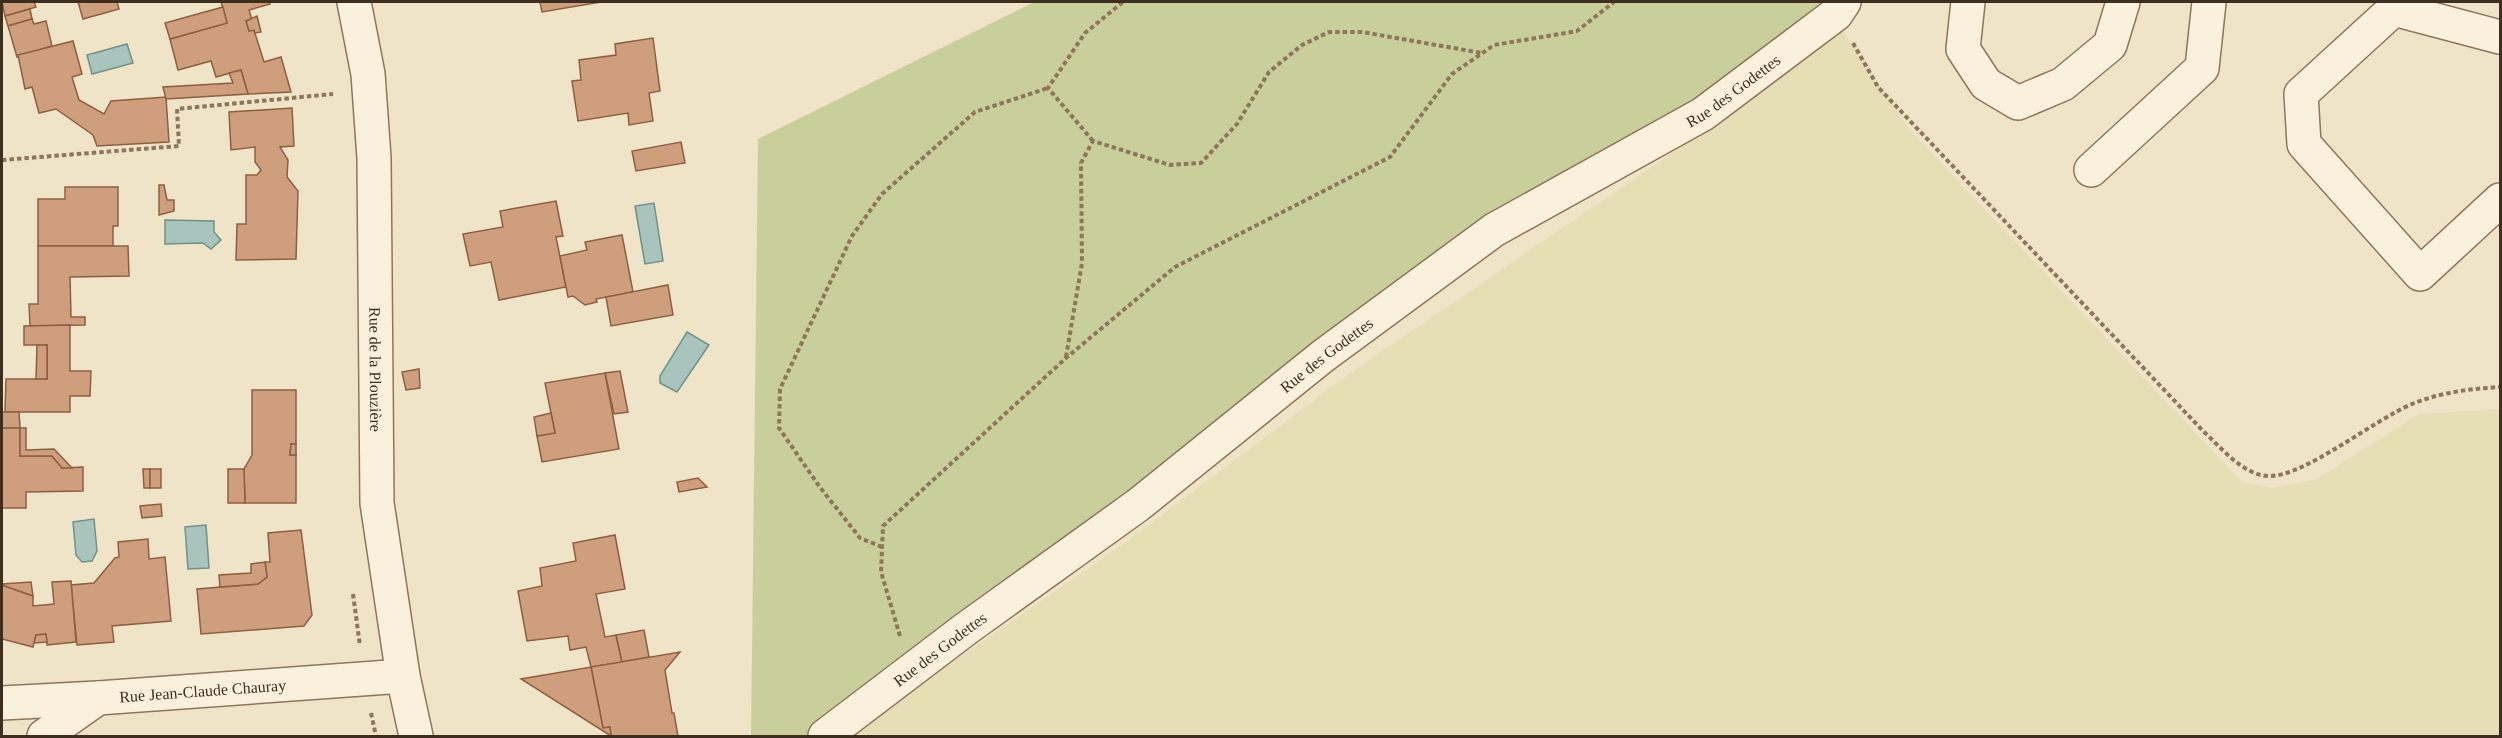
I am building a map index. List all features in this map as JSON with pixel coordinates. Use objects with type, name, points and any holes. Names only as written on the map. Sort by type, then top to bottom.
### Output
[{"type":"street","name":"Rue de la Plouzière","points":[[354,2],[368,74],[374,158],[377,503],[403,676],[416,736]]},
{"type":"street","points":[[1968,2],[1963,49],[1986,84],[2018,103],[2063,84],[2110,45],[2123,2]]},
{"type":"street","points":[[2091,170],[2202,68],[2209,2]]},
{"type":"street","name":"Rue des Godettes","points":[[825,736],[910,671],[1138,505],[1323,356],[1494,230],[1703,114],[1840,8]]},
{"type":"street","points":[[2500,37],[2394,9],[2301,93],[2304,144],[2420,274],[2500,200]]},
{"type":"street","name":"Rue Jean-Claude Chauray","points":[[2,703],[98,699],[403,676]]},
{"type":"street","points":[[44,736],[98,699]]},
{"type":"path","points":[[882,547],[860,537],[819,486],[780,428],[780,388],[852,236],[882,194],[975,112],[1048,88],[1085,33],[1123,2]]},
{"type":"path","points":[[910,671],[881,572],[883,526],[1066,358],[1175,267],[1390,157],[1452,75],[1494,45],[1577,31],[1614,2]]},
{"type":"path","points":[[1840,8],[1878,87],[2203,431],[2246,469],[2269,476],[2295,470],[2411,404],[2455,390],[2500,387]]},
{"type":"path","points":[[1048,88],[1093,141],[1170,165],[1201,163],[1237,124],[1269,72],[1302,45],[1329,32],[1362,32],[1483,53]]},
{"type":"path","points":[[2,160],[179,146],[177,109],[333,94]]},
{"type":"path","points":[[1066,358],[1082,263],[1081,163],[1093,141]]},
{"type":"shaded area","points":[[1843,31],[1909,129],[2242,482],[2272,488],[2317,479],[2419,414],[2500,409],[2500,736],[846,736],[1123,544],[1349,374],[1675,151],[1811,47]]},
{"type":"green space","points":[[1034,2],[1844,2],[1836,14],[1494,230],[825,736],[751,736],[758,139]]},
{"type":"water","points":[[127,44],[133,63],[92,74],[87,55]]},
{"type":"water","points":[[654,203],[663,261],[645,264],[635,206]]},
{"type":"water","points":[[165,220],[214,221],[214,232],[221,240],[211,249],[203,243],[165,244]]},
{"type":"water","points":[[687,332],[709,345],[677,392],[660,383],[660,376]]},
{"type":"water","points":[[94,519],[97,551],[92,561],[82,562],[76,555],[73,522]]},
{"type":"water","points":[[206,525],[209,568],[188,569],[185,527]]},
{"type":"building","points":[[2,2],[34,2],[36,7],[5,16]]},
{"type":"building","points":[[78,2],[117,2],[119,9],[83,19]]},
{"type":"building","points":[[221,2],[269,2],[270,4],[249,10],[252,20],[246,21],[249,31],[254,30],[264,62],[281,57],[291,92],[248,94],[241,70],[216,77],[211,61],[178,70],[170,39],[227,23]]},
{"type":"building","points":[[540,2],[601,2],[542,12]]},
{"type":"building","points":[[223,7],[227,23],[170,39],[165,23]]},
{"type":"building","points":[[30,9],[32,19],[8,26],[5,16]]},
{"type":"building","points":[[257,16],[261,32],[255,33],[254,30],[249,31],[246,21]]},
{"type":"building","points":[[32,19],[34,24],[46,21],[52,46],[17,57],[8,26]]},
{"type":"building","points":[[653,38],[660,91],[649,93],[653,121],[629,125],[628,113],[578,121],[572,81],[581,80],[579,60],[616,55],[615,44]]},
{"type":"building","points":[[73,41],[82,74],[72,77],[79,100],[104,114],[111,101],[166,97],[169,142],[97,146],[93,135],[56,109],[39,113],[32,87],[25,89],[18,55]]},
{"type":"building","points":[[241,70],[248,94],[166,99],[163,87],[233,83],[229,73]]},
{"type":"building","points":[[292,108],[294,146],[280,147],[288,160],[287,177],[298,191],[296,259],[236,260],[237,224],[246,224],[246,175],[257,175],[261,170],[255,162],[255,147],[231,150],[229,112]]},
{"type":"building","points":[[681,142],[685,163],[636,171],[632,151]]},
{"type":"building","points":[[159,185],[164,185],[167,200],[174,200],[174,211],[159,215]]},
{"type":"building","points":[[65,187],[118,187],[118,226],[113,226],[113,246],[38,246],[38,199],[65,199]]},
{"type":"building","points":[[556,201],[563,236],[556,237],[566,287],[499,300],[491,262],[470,266],[463,234],[503,227],[500,211]]},
{"type":"building","points":[[622,235],[633,292],[596,299],[597,302],[585,305],[573,296],[568,297],[560,256],[587,250],[585,242]]},
{"type":"building","points":[[38,246],[128,246],[129,276],[70,277],[71,317],[85,317],[85,325],[30,326],[29,304],[38,304]]},
{"type":"building","points":[[668,285],[673,315],[611,326],[606,297]]},
{"type":"building","points":[[70,325],[70,371],[91,371],[90,396],[70,396],[70,412],[5,412],[6,379],[47,379],[47,345],[24,345],[24,326]]},
{"type":"building","points":[[37,345],[47,345],[47,379],[36,379]]},
{"type":"building","points":[[419,369],[420,388],[406,390],[402,372]]},
{"type":"building","points":[[620,371],[628,412],[614,414],[605,373]]},
{"type":"building","points":[[605,373],[619,449],[542,462],[537,436],[555,433],[545,383]]},
{"type":"building","points":[[252,390],[296,390],[296,444],[291,444],[290,455],[296,455],[296,503],[245,503],[244,469],[252,455]]},
{"type":"building","points":[[2,412],[19,412],[20,428],[2,428]]},
{"type":"building","points":[[551,413],[555,433],[537,436],[534,417]]},
{"type":"building","points":[[2,428],[20,428],[20,456],[52,456],[62,468],[83,467],[83,491],[26,492],[26,508],[2,508]]},
{"type":"building","points":[[20,428],[26,428],[26,450],[54,449],[72,468],[62,468],[52,456],[20,456]]},
{"type":"building","points":[[291,444],[296,444],[296,455],[290,455]]},
{"type":"building","points":[[143,469],[150,469],[150,488],[144,488]]},
{"type":"building","points":[[150,469],[161,469],[161,488],[150,488]]},
{"type":"building","points":[[228,469],[244,469],[245,503],[228,503]]},
{"type":"building","points":[[698,478],[707,487],[679,492],[677,482]]},
{"type":"building","points":[[161,504],[162,516],[142,518],[140,506]]},
{"type":"building","points":[[301,530],[312,615],[304,626],[201,634],[197,589],[258,584],[267,577],[265,562],[270,562],[268,533]]},
{"type":"building","points":[[615,535],[625,589],[596,594],[605,637],[616,635],[622,662],[591,667],[586,647],[570,650],[568,636],[527,641],[518,591],[542,586],[540,568],[576,561],[573,543]]},
{"type":"building","points":[[148,539],[149,559],[165,557],[171,621],[112,626],[114,642],[77,645],[71,585],[94,583],[115,558],[119,557],[118,542]]},
{"type":"building","points":[[265,562],[267,577],[258,584],[220,587],[219,575],[251,573],[251,564]]},
{"type":"building","points":[[71,581],[76,642],[47,645],[46,634],[36,635],[33,647],[2,639],[2,585],[33,596],[33,606],[54,604],[52,582]]},
{"type":"building","points":[[31,582],[33,596],[2,585],[2,584]]},
{"type":"building","points":[[644,630],[649,657],[622,662],[616,635]]},
{"type":"building","points":[[46,634],[47,642],[34,643],[36,635]]},
{"type":"building","points":[[680,652],[665,670],[678,736],[611,736],[610,727],[603,728],[591,667]]},
{"type":"building","points":[[591,667],[603,728],[610,727],[611,736],[521,679]]}]
